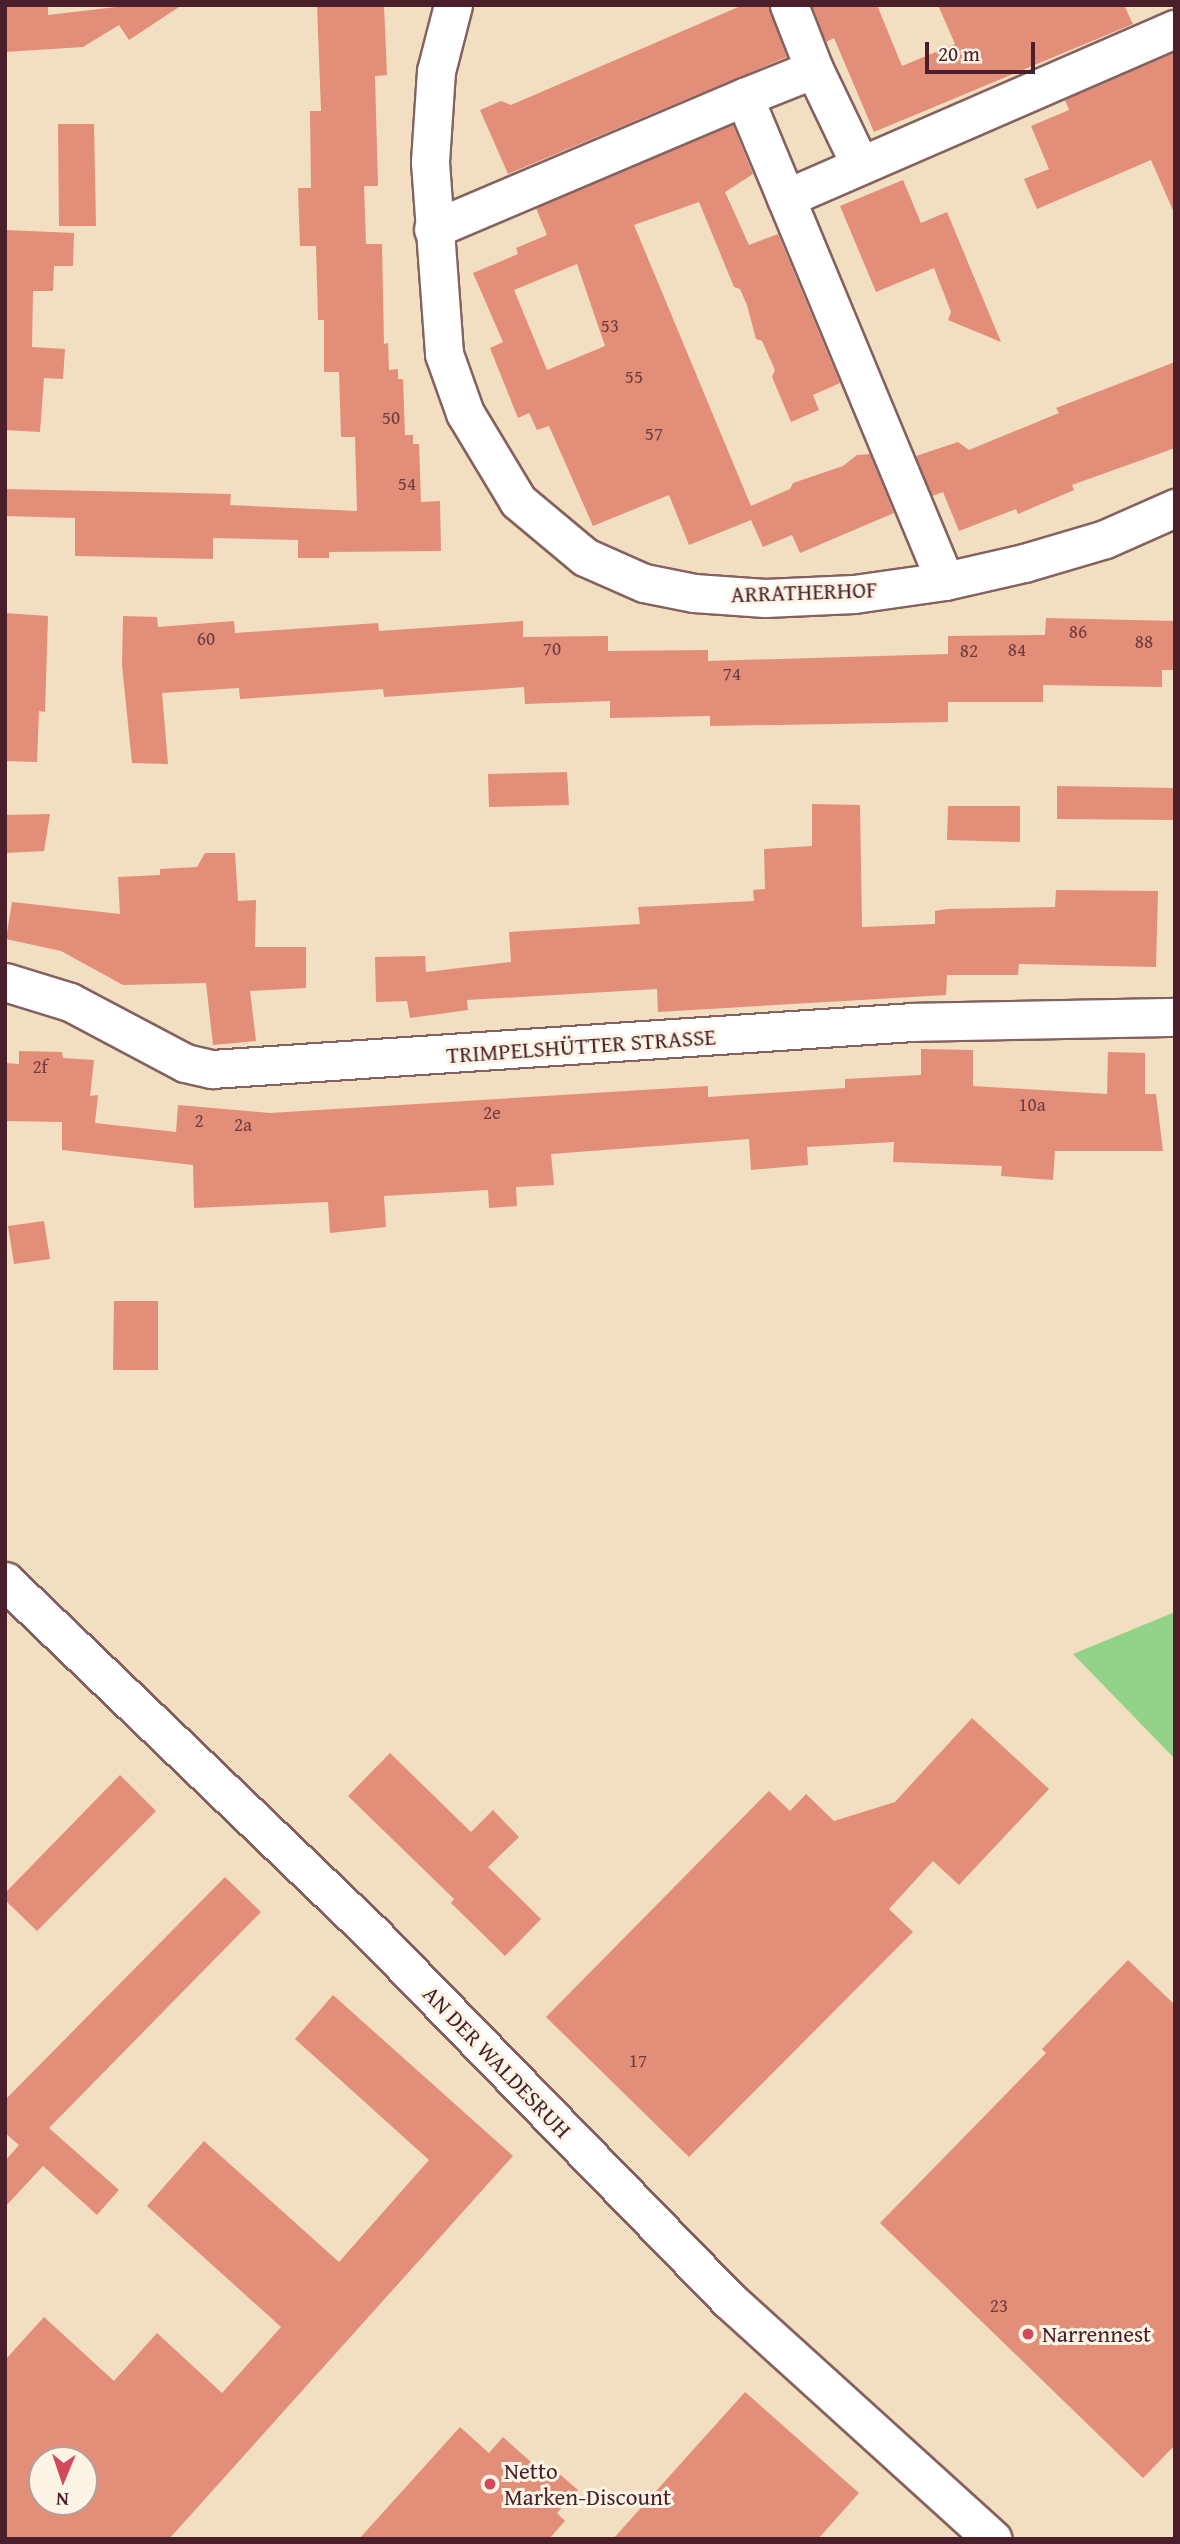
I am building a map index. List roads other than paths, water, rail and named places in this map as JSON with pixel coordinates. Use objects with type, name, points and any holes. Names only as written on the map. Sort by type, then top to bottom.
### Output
[{"type":"street","name":"ARRATHERHOF","points":[[453,5],[434,96],[433,229],[444,354],[465,413],[518,501],[585,558],[644,583],[765,598],[854,594],[945,581],[1105,539],[1175,508]]},
{"type":"street","points":[[789,5],[814,69],[860,165]]},
{"type":"street","points":[[786,198],[1175,29]]},
{"type":"street","points":[[433,229],[814,69]]},
{"type":"street","points":[[744,97],[945,581]]},
{"type":"street","name":"TRIMPELSHÜTTER STRASSE","points":[[5,982],[70,1002],[185,1063],[212,1069],[913,1023],[1175,1017]]},
{"type":"street","name":"AN DER WALDESRUH","points":[[5,1581],[373,1934],[729,2300],[993,2539]]},
{"type":"place","name":"Narrennest","points":[[1028,2334]]},
{"type":"place","name":"Netto Marken-Discount","points":[[490,2484]]}]
